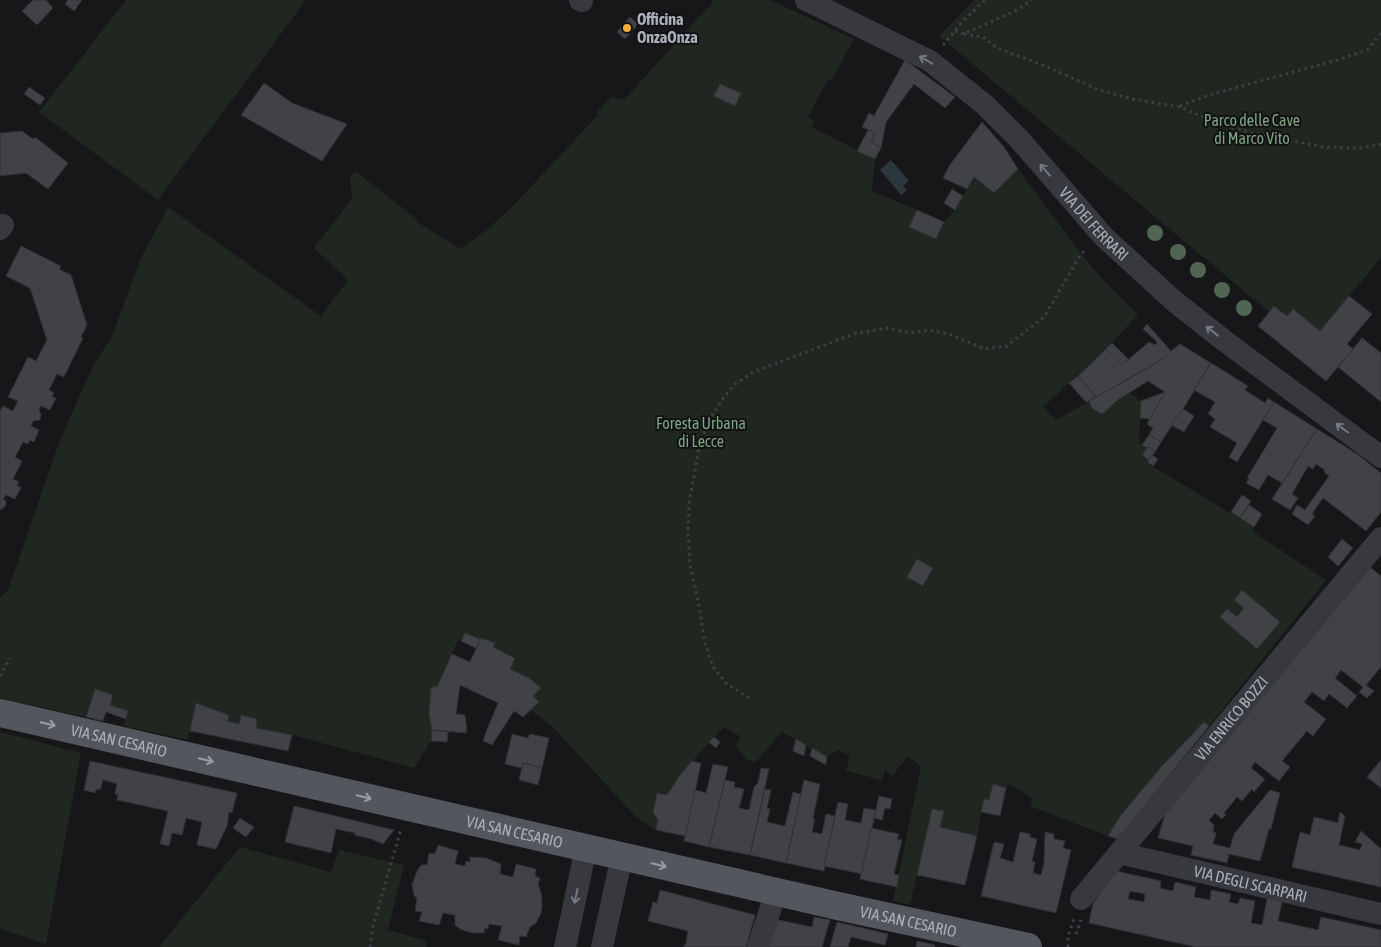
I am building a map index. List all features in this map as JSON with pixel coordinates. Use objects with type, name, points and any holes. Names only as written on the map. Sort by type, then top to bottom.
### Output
[{"type":"main road","name":"VIA SAN CESARIO","points":[[0,713],[776,892],[1028,947]]},
{"type":"street","name":"VIA DEI FERRARI","points":[[806,0],[921,56],[937,66],[985,105],[1019,139],[1104,237],[1174,301],[1381,457]]},
{"type":"street","name":"VIA ENRICO BOZZI","points":[[1081,899],[1381,538]]},
{"type":"street","points":[[565,947],[586,848]]},
{"type":"street","name":"VIA DEGLI SCARPARI","points":[[1119,853],[1381,914]]},
{"type":"street","points":[[602,947],[622,856]]},
{"type":"street","points":[[758,947],[776,892]]},
{"type":"path","points":[[985,0],[955,31],[983,37],[997,48],[1048,67],[1099,90],[1132,99],[1180,107],[1217,123],[1252,133],[1323,147],[1362,148],[1381,144]]},
{"type":"path","points":[[964,34],[1015,12],[1032,0]]},
{"type":"path","points":[[1180,107],[1209,95],[1345,58],[1367,50],[1381,33]]},
{"type":"path","points":[[749,698],[727,684],[713,667],[704,643],[698,600],[690,565],[689,503],[698,452],[709,421],[721,401],[734,385],[753,372],[854,334],[887,328],[910,333],[930,330],[951,335],[984,349],[1007,346],[1044,317],[1081,254],[1104,237]]},
{"type":"path","points":[[0,676],[10,658]]},
{"type":"path","points":[[370,947],[373,926],[392,863],[406,806]]},
{"type":"path","points":[[1068,947],[1068,936],[1081,899]]},
{"type":"green space","points":[[126,0],[306,0],[158,200],[39,112]]},
{"type":"green space","name":"Foresta Urbana di Lecce","points":[[713,0],[770,0],[854,39],[832,80],[828,79],[808,117],[815,121],[812,127],[875,159],[872,191],[917,210],[910,227],[936,238],[944,222],[955,210],[974,177],[994,193],[1018,169],[1081,254],[1103,280],[1138,315],[1106,349],[1043,407],[1057,420],[1089,401],[1092,408],[1102,414],[1116,401],[1129,393],[1141,401],[1139,443],[1148,447],[1142,455],[1149,460],[1147,463],[1254,527],[1252,531],[1326,580],[1209,726],[1204,722],[1165,763],[1129,806],[1108,836],[1030,806],[1033,799],[1008,783],[1006,788],[993,785],[989,800],[984,799],[977,836],[940,827],[932,809],[910,905],[893,901],[921,767],[908,756],[892,776],[885,770],[882,780],[846,771],[850,755],[838,750],[827,757],[782,732],[755,763],[747,759],[735,745],[741,737],[724,727],[680,775],[667,795],[657,794],[653,813],[658,819],[656,830],[637,818],[552,726],[530,710],[533,696],[541,688],[529,678],[510,669],[515,657],[493,647],[494,643],[466,633],[461,641],[458,640],[437,687],[431,687],[429,713],[432,730],[431,741],[414,768],[292,735],[256,728],[257,719],[241,715],[239,724],[228,721],[229,715],[196,703],[188,740],[124,726],[128,711],[110,705],[113,695],[95,689],[86,717],[0,698],[0,598],[8,590],[60,440],[93,366],[112,336],[141,258],[168,207],[321,316],[348,280],[314,248],[352,198],[350,178],[355,171],[417,219],[417,222],[461,249],[489,228],[513,206],[598,115],[596,113],[612,97],[624,100],[708,7],[710,8]]},
{"type":"green space","name":"Parco delle Cave di Marco Vito","points":[[974,0],[1381,0],[1381,258],[1320,331],[1293,309],[1287,316],[1275,306],[1269,312],[939,36]]},
{"type":"green space","points":[[0,732],[81,753],[46,944],[0,929]]},
{"type":"green space","points":[[240,847],[331,872],[339,850],[404,865],[388,930],[427,941],[426,947],[159,947]]},
{"type":"shaded area","points":[[891,160],[909,181],[903,186],[907,190],[901,195],[880,170]]},
{"type":"building","points":[[33,0],[46,0],[53,8],[37,25],[22,11]]},
{"type":"building","points":[[68,0],[82,0],[74,11],[65,4]]},
{"type":"building","points":[[630,17],[638,24],[625,39],[617,32]]},
{"type":"building","points":[[905,60],[955,97],[945,108],[914,84],[886,122],[881,148],[871,142],[875,133],[862,127],[869,113],[874,116]]},
{"type":"building","points":[[264,83],[292,103],[347,124],[322,161],[241,115]]},
{"type":"building","points":[[720,84],[741,93],[735,106],[714,96]]},
{"type":"building","points":[[29,87],[45,98],[40,105],[24,94]]},
{"type":"building","points":[[982,122],[1004,147],[1018,169],[994,193],[974,177],[967,189],[943,178],[949,166]]},
{"type":"building","points":[[868,130],[875,133],[871,142],[881,148],[875,159],[857,151]]},
{"type":"building","points":[[22,131],[33,139],[35,137],[68,163],[48,189],[26,173],[0,176],[0,133]]},
{"type":"building","points":[[952,189],[963,196],[955,210],[944,203]]},
{"type":"building","points":[[917,210],[944,222],[936,239],[909,227]]},
{"type":"building","points":[[21,246],[61,266],[59,269],[71,275],[87,325],[81,337],[83,338],[64,377],[57,374],[49,390],[54,393],[52,397],[56,398],[50,410],[41,406],[39,411],[41,414],[40,420],[33,421],[31,426],[39,430],[34,442],[30,440],[28,444],[23,442],[15,457],[22,461],[13,479],[19,482],[17,486],[21,487],[15,499],[6,495],[3,499],[6,501],[6,505],[1,510],[0,411],[3,406],[13,411],[18,401],[8,397],[28,357],[36,361],[47,340],[30,288],[6,276]]},
{"type":"building","points":[[1349,296],[1372,314],[1347,344],[1353,349],[1326,381],[1258,326],[1274,306],[1287,316],[1293,309],[1320,331]]},
{"type":"building","points":[[1147,324],[1171,351],[1163,359],[1096,397],[1078,376],[1106,349],[1122,365],[1149,342],[1155,345],[1157,342],[1143,329]]},
{"type":"building","points":[[1362,338],[1381,353],[1381,402],[1338,367]]},
{"type":"building","points":[[1112,343],[1128,359],[1122,365],[1106,349]]},
{"type":"building","points":[[1180,344],[1211,363],[1161,442],[1149,435],[1153,428],[1147,424],[1165,392],[1148,381],[1116,401],[1101,414],[1092,408],[1089,401],[1163,359]]},
{"type":"building","points":[[1211,363],[1248,386],[1245,390],[1265,403],[1268,398],[1274,402],[1237,462],[1229,457],[1237,443],[1210,427],[1215,419],[1208,414],[1215,402],[1194,390]]},
{"type":"building","points":[[1078,376],[1096,397],[1086,402],[1069,383]]},
{"type":"building","points":[[1165,392],[1150,419],[1140,418],[1141,401]]},
{"type":"building","points":[[1274,402],[1317,429],[1282,483],[1268,475],[1259,490],[1246,483],[1249,479],[1247,478],[1277,428],[1263,420]]},
{"type":"building","points":[[1183,409],[1194,416],[1184,432],[1171,425]]},
{"type":"building","points":[[1317,429],[1357,454],[1381,473],[1381,512],[1366,531],[1323,498],[1312,514],[1315,516],[1308,525],[1292,514],[1297,505],[1305,510],[1329,476],[1324,472],[1325,470],[1316,464],[1313,469],[1308,466],[1292,494],[1298,498],[1290,510],[1272,499]]},
{"type":"building","points":[[1149,435],[1161,442],[1155,452],[1142,445]]},
{"type":"building","points":[[1148,447],[1155,452],[1149,460],[1142,455]]},
{"type":"building","points":[[1152,455],[1158,459],[1153,466],[1147,462]]},
{"type":"building","points":[[1242,495],[1251,501],[1240,518],[1231,512]]},
{"type":"building","points":[[1249,505],[1262,514],[1254,527],[1240,518]]},
{"type":"building","points":[[1342,539],[1353,548],[1338,566],[1328,557]]},
{"type":"building","points":[[917,559],[933,568],[923,586],[907,577]]},
{"type":"building","points":[[1366,564],[1381,576],[1381,667],[1366,685],[1374,691],[1367,698],[1359,692],[1363,687],[1341,670],[1335,678],[1357,696],[1347,708],[1329,694],[1324,701],[1312,692],[1304,702],[1326,719],[1313,736],[1307,731],[1282,761],[1290,767],[1279,781],[1255,762],[1251,768],[1265,779],[1254,792],[1252,789],[1242,801],[1237,797],[1224,813],[1226,815],[1222,819],[1215,813],[1209,820],[1214,825],[1213,832],[1216,833],[1213,844],[1230,848],[1234,834],[1270,790],[1280,793],[1271,829],[1269,829],[1260,861],[1229,854],[1227,863],[1191,855],[1193,846],[1158,838],[1165,814]]},
{"type":"building","points":[[1242,590],[1280,622],[1257,649],[1220,617],[1227,609],[1237,617],[1244,608],[1234,600]]},
{"type":"building","points":[[465,633],[480,639],[476,648],[461,641]]},
{"type":"building","points":[[481,638],[495,643],[493,647],[515,658],[510,669],[529,678],[541,688],[533,696],[539,702],[523,717],[514,711],[492,745],[483,741],[498,703],[460,685],[456,714],[465,715],[467,733],[432,730],[429,713],[431,687],[437,687],[452,654],[470,662]]},
{"type":"building","points":[[95,689],[113,695],[110,705],[128,711],[126,719],[106,712],[103,721],[86,717]]},
{"type":"building","points":[[196,703],[229,715],[228,721],[239,724],[241,715],[257,719],[256,728],[292,735],[288,751],[190,731]]},
{"type":"building","points":[[1204,722],[1209,726],[1118,839],[1108,836],[1121,815],[1162,766]]},
{"type":"building","points":[[432,730],[448,732],[447,742],[431,741]]},
{"type":"building","points":[[512,734],[528,738],[530,734],[549,738],[542,768],[523,763],[522,768],[505,764]]},
{"type":"building","points":[[714,737],[720,742],[716,748],[709,742]]},
{"type":"building","points":[[796,739],[806,745],[804,756],[793,751]]},
{"type":"building","points":[[812,748],[827,757],[826,765],[810,756]]},
{"type":"building","points":[[1381,760],[1381,788],[1367,777]]},
{"type":"building","points":[[90,761],[237,793],[232,813],[229,812],[227,826],[216,849],[197,845],[202,822],[186,818],[182,835],[172,833],[169,846],[160,844],[168,811],[117,800],[118,795],[115,794],[117,784],[103,780],[100,790],[96,789],[95,793],[84,790]]},
{"type":"building","points":[[692,761],[701,763],[686,836],[656,830],[658,819],[653,813],[657,793],[667,795]]},
{"type":"building","points":[[523,763],[542,768],[538,785],[519,780]]},
{"type":"building","points":[[713,764],[728,767],[709,847],[684,841],[695,790],[706,793]]},
{"type":"building","points":[[761,768],[769,769],[750,855],[709,847],[725,780],[735,782],[734,787],[744,789],[739,808],[749,810],[754,787],[758,783]]},
{"type":"building","points":[[804,780],[820,784],[812,832],[822,834],[826,814],[835,816],[824,871],[786,863]]},
{"type":"building","points":[[993,784],[1006,788],[1000,816],[981,812],[984,799],[989,800]]},
{"type":"building","points":[[765,789],[771,790],[767,808],[770,809],[767,822],[785,826],[793,792],[801,794],[786,863],[750,855]]},
{"type":"building","points":[[879,796],[892,799],[890,809],[885,808],[882,820],[874,818]]},
{"type":"building","points":[[838,802],[848,804],[845,820],[861,823],[864,808],[876,810],[862,874],[824,866]]},
{"type":"building","points":[[294,806],[394,830],[383,844],[355,835],[355,833],[336,829],[331,853],[285,842]]},
{"type":"building","points":[[932,809],[944,811],[940,827],[977,836],[965,885],[917,875]]},
{"type":"building","points":[[1340,812],[1345,816],[1339,845],[1360,850],[1362,844],[1355,842],[1361,831],[1381,849],[1381,887],[1292,867],[1300,832],[1310,835],[1314,817],[1338,823]]},
{"type":"building","points":[[240,818],[254,827],[246,837],[233,828]]},
{"type":"building","points":[[871,828],[899,834],[897,839],[902,840],[894,874],[899,875],[897,887],[860,879]]},
{"type":"building","points":[[1020,832],[1030,834],[1030,837],[1037,839],[1032,861],[1035,862],[1033,873],[1041,875],[1044,864],[1045,832],[1054,834],[1054,839],[1065,841],[1063,848],[1071,850],[1056,913],[981,896],[994,842],[1004,844],[1000,858],[1013,862]]},
{"type":"building","points":[[438,845],[458,851],[455,864],[465,866],[466,861],[470,862],[470,857],[486,858],[501,864],[500,874],[513,877],[516,864],[536,869],[535,876],[540,878],[538,885],[541,892],[541,913],[536,923],[530,927],[526,937],[520,936],[519,945],[498,940],[502,926],[489,924],[488,929],[485,928],[484,933],[472,933],[455,925],[455,915],[443,913],[439,925],[419,921],[422,912],[415,911],[417,899],[412,885],[417,871],[421,865],[427,865],[429,853],[435,854]]},
{"type":"building","points":[[1116,871],[1161,881],[1160,888],[1173,891],[1175,882],[1196,887],[1194,897],[1210,900],[1211,890],[1231,894],[1229,902],[1238,904],[1240,898],[1255,901],[1251,923],[1262,925],[1268,894],[1283,897],[1278,921],[1318,930],[1321,917],[1381,930],[1381,947],[1196,947],[1089,923],[1093,903]],"holes":[[[1130,891],[1145,894],[1144,902],[1128,899]]]},
{"type":"building","points":[[660,890],[755,915],[746,947],[683,947],[686,943],[688,931],[648,921],[653,902],[657,903]]},
{"type":"building","points":[[814,917],[830,920],[822,947],[766,947],[774,919],[812,927]]},
{"type":"building","points":[[837,922],[888,934],[885,945],[851,937],[848,947],[830,947]]},
{"type":"building","points":[[917,941],[935,945],[935,947],[916,947]]},
{"type":"place","name":"Officina OnzaOnza","points":[[627,28]]}]
